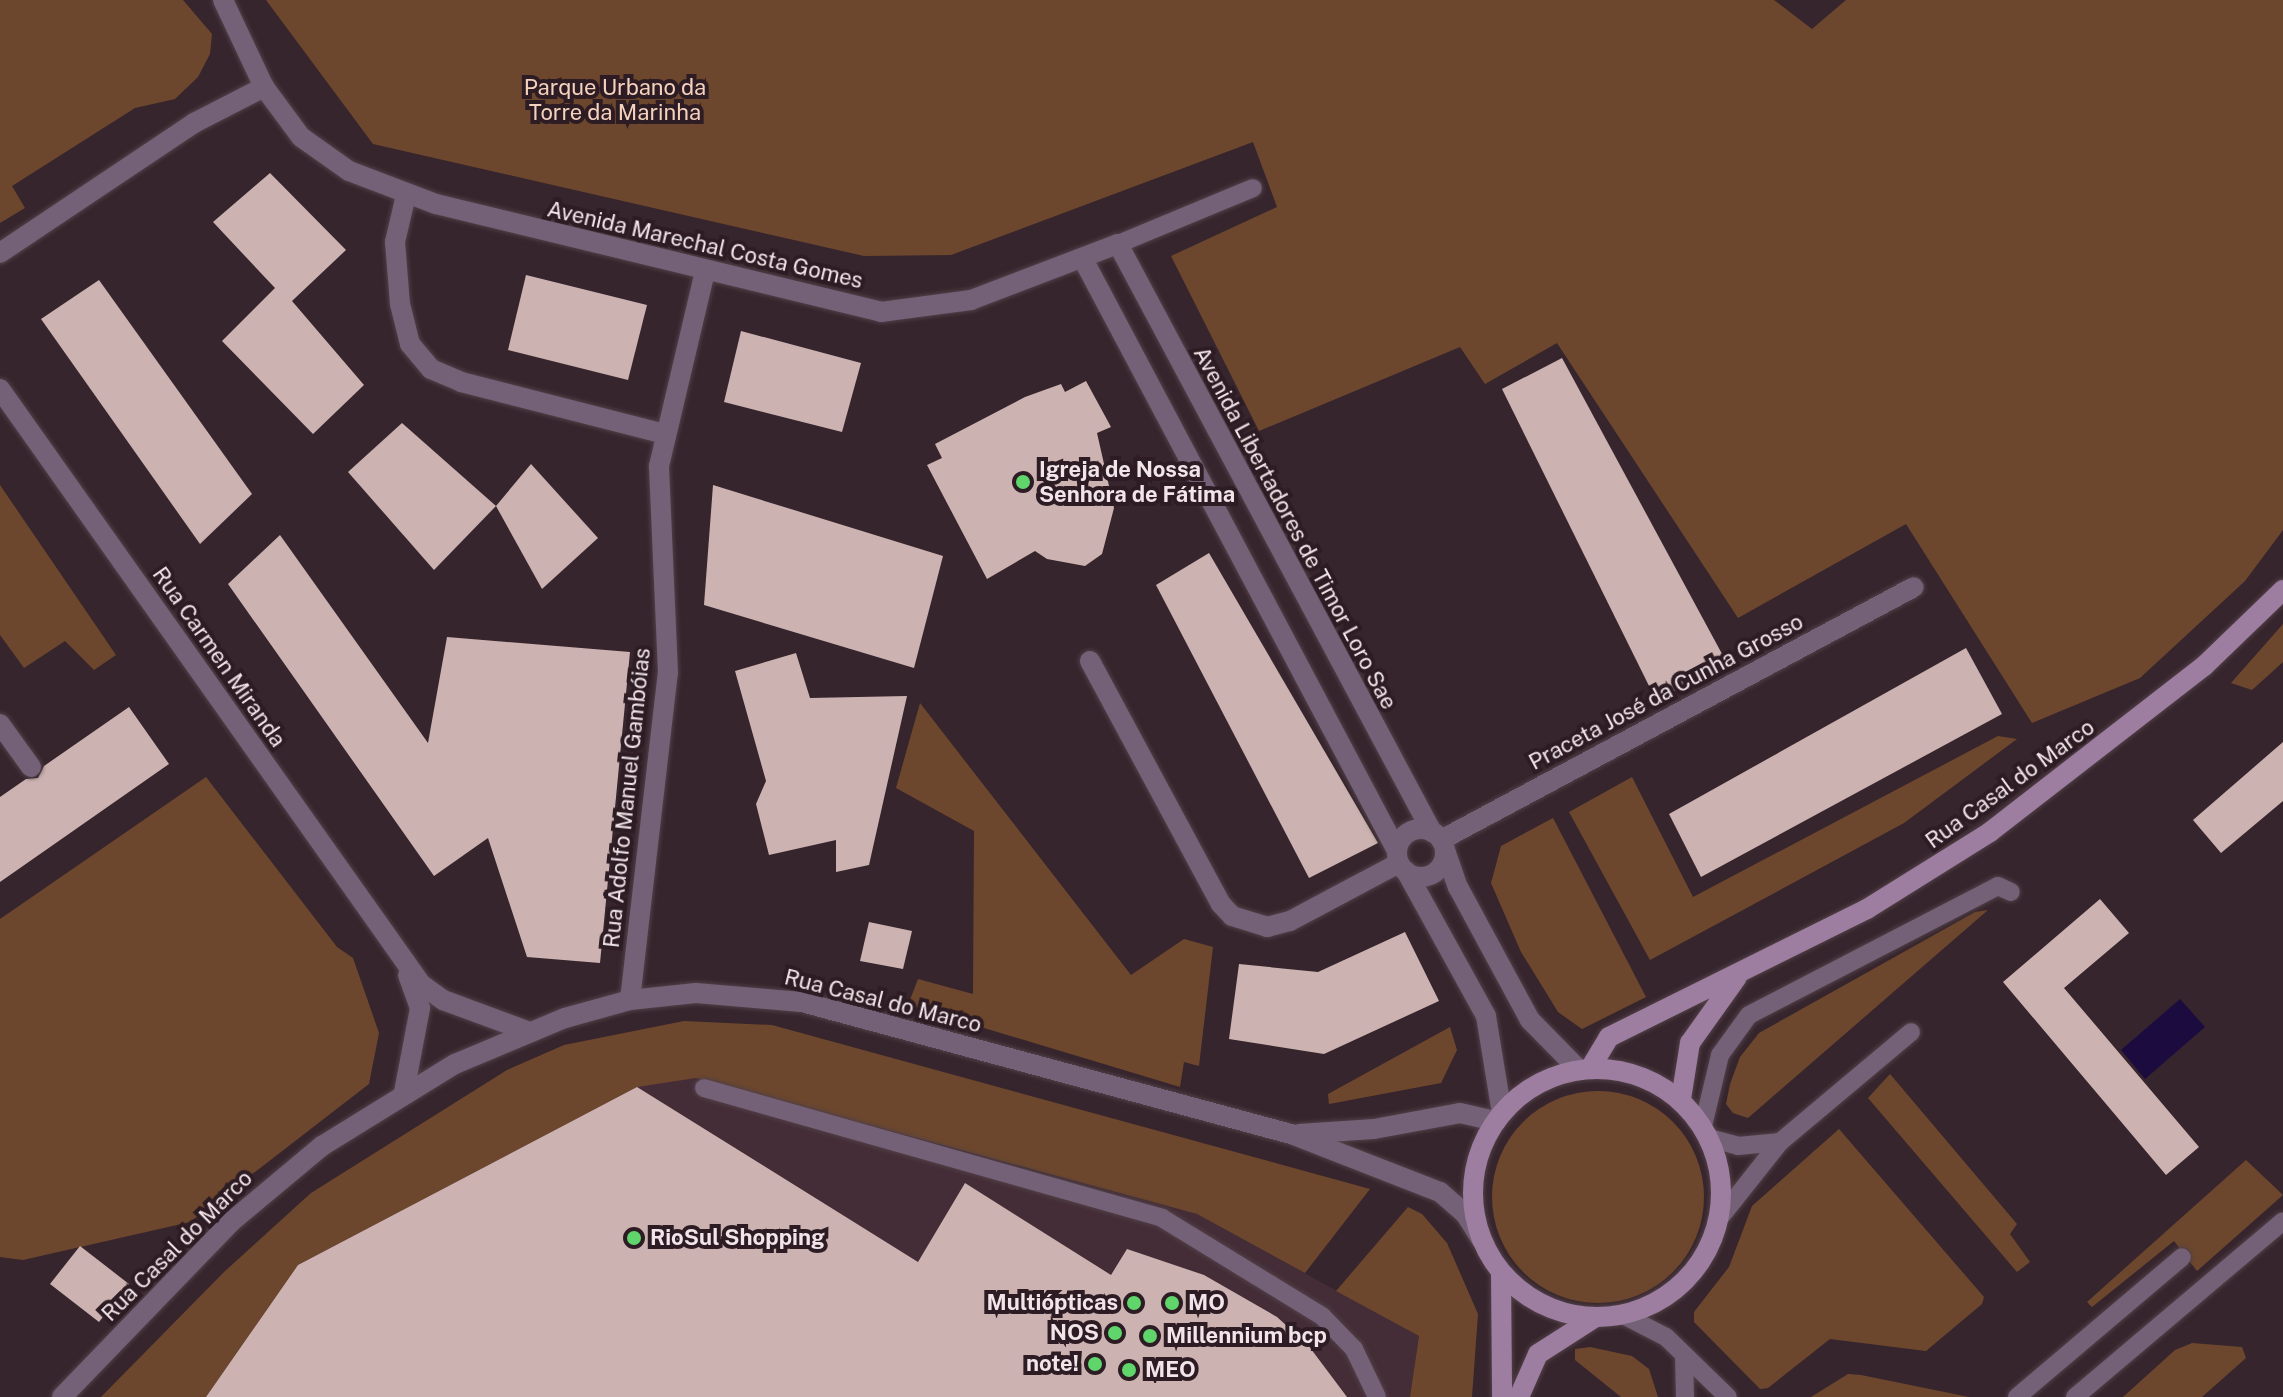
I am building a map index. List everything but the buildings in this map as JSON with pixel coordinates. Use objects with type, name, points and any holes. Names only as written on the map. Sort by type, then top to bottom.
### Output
[{"type":"main road","name":"Rua Casal do Marco","points":[[1584,1068],[1609,1037],[1692,992],[1737,977],[1927,875],[1990,832],[2204,666],[2283,590]]},
{"type":"main road","name":"Rua Casal do Marco","points":[[1681,1099],[1690,1043],[1737,977]]},
{"type":"main road","points":[[1584,1068],[1639,1074],[1681,1099],[1706,1132],[1722,1190],[1719,1219],[1710,1246],[1685,1281],[1650,1306],[1623,1315],[1594,1318],[1559,1312],[1527,1297],[1501,1273],[1482,1241],[1471,1185],[1479,1151],[1499,1117],[1539,1081],[1584,1068]]},
{"type":"main road","points":[[1501,1273],[1502,1397]]},
{"type":"main road","points":[[1519,1397],[1538,1354],[1594,1318]]},
{"type":"street","name":"Avenida Marechal Costa Gomes","points":[[223,0],[264,87],[301,137],[349,171],[406,195],[881,312],[971,300],[1084,261],[1118,244]]},
{"type":"street","points":[[0,253],[194,123],[264,87]]},
{"type":"street","points":[[406,195],[395,242],[403,329],[431,369],[461,382],[665,434]]},
{"type":"street","name":"Avenida Libertadores de Timor Loro Sae","points":[[1118,244],[1439,841],[1458,887],[1530,1020],[1584,1068]]},
{"type":"street","points":[[1084,261],[1401,862],[1486,1016],[1499,1117]]},
{"type":"street","name":"Rua Adolfo Manuel Gambóias","points":[[630,1000],[668,673],[658,484],[665,434],[705,271]]},
{"type":"street","name":"Rua Carmen Miranda","points":[[0,389],[421,984],[443,1000],[527,1031]]},
{"type":"street","name":"Praceta José da Cunha Grosso","points":[[1439,841],[1914,587]]},
{"type":"street","points":[[1090,661],[1221,904],[1232,916],[1267,927],[1290,921],[1401,862],[1410,832],[1439,841],[1437,871],[1416,877],[1401,862]]},
{"type":"street","points":[[0,724],[31,767]]},
{"type":"street","name":"Rua Carmen Miranda","points":[[398,954],[420,1008],[404,1092]]},
{"type":"street","name":"Rua Casal do Marco","points":[[62,1397],[242,1212],[322,1146],[404,1092],[527,1031],[630,1000],[696,993],[802,1002],[1291,1134],[1440,1192],[1466,1215],[1482,1241]]},
{"type":"street","name":"Rua Casal do Marco","points":[[1291,1134],[1400,1126],[1460,1113],[1499,1117]]},
{"type":"lane","name":"Avenida Marechal Costa Gomes","points":[[1118,244],[1253,188]]},
{"type":"lane","points":[[1780,1142],[1738,1146],[1706,1132],[1720,1055],[1749,1015],[1998,886],[2011,892]]},
{"type":"lane","points":[[1719,1219],[1780,1142],[1911,1032]]},
{"type":"lane","points":[[704,1088],[1162,1218],[1322,1316],[1354,1349],[1377,1397]]},
{"type":"lane","points":[[2075,1397],[2283,1221]]},
{"type":"lane","points":[[2017,1397],[2182,1257]]},
{"type":"lane","points":[[1623,1315],[1666,1337],[1728,1397]]},
{"type":"lane","points":[[1684,1355],[1685,1397]]},
{"type":"shaded area","points":[[2180,999],[2205,1027],[2145,1079],[2121,1050]]},
{"type":"shaded area","name":"RioSul Shopping","points":[[696,1078],[1197,1214],[1419,1336],[1410,1397],[206,1397],[298,1265],[642,1080]]},
{"type":"green space","points":[[0,0],[183,0],[212,34],[210,54],[198,77],[175,99],[135,108],[12,186],[25,208],[0,223]]},
{"type":"green space","name":"Parque Urbano da Torre da Marinha","points":[[266,0],[1774,0],[1812,29],[1846,0],[2283,0],[2283,530],[2245,581],[2140,678],[2032,723],[1906,524],[1738,618],[1557,343],[1485,384],[1460,347],[1259,431],[1171,256],[1277,207],[1253,142],[951,255],[864,256],[373,144]]},
{"type":"green space","points":[[0,485],[116,655],[94,670],[65,641],[24,668],[0,635]]},
{"type":"green space","points":[[2283,624],[2283,662],[2252,690],[2231,683]]},
{"type":"green space","points":[[920,703],[1131,975],[1184,939],[1213,947],[1199,1066],[1184,1062],[1180,1087],[908,1005],[918,979],[973,994],[974,831],[896,788]]},
{"type":"green space","points":[[1998,736],[2017,739],[1904,823],[1650,960],[1569,812],[1632,777],[1693,897]]},
{"type":"green space","points":[[206,777],[337,947],[353,958],[379,1033],[369,1084],[190,1222],[23,1260],[0,1257],[0,919]]},
{"type":"green space","points":[[1553,818],[1646,997],[1582,1029],[1558,1012],[1521,952],[1491,883],[1501,846]]},
{"type":"green space","points":[[1988,910],[1748,1118],[1733,1113],[1726,1104],[1740,1057],[1759,1033],[1975,912]]},
{"type":"green space","points":[[684,1021],[772,1025],[1370,1189],[1305,1273],[1197,1214],[696,1078],[637,1087],[298,1265],[206,1397],[101,1397],[224,1272],[311,1193],[507,1070],[564,1045]]},
{"type":"green space","points":[[1450,1027],[1457,1050],[1441,1083],[1329,1104],[1328,1094]]},
{"type":"green space","points":[[1890,1074],[2017,1224],[2010,1234],[2030,1262],[2017,1272],[1868,1098]]},
{"type":"green space","points":[[1598,1091],[1638,1100],[1657,1109],[1673,1122],[1686,1138],[1695,1157],[1704,1197],[1695,1237],[1686,1256],[1673,1272],[1657,1285],[1638,1294],[1598,1303],[1558,1294],[1539,1285],[1523,1272],[1510,1256],[1501,1237],[1492,1197],[1501,1157],[1510,1138],[1523,1122],[1539,1109],[1558,1100]]},
{"type":"green space","points":[[1839,1129],[1984,1297],[1982,1304],[1926,1351],[1830,1339],[1768,1388],[1760,1389],[1694,1322],[1694,1312],[1729,1267],[1752,1206]]},
{"type":"green space","points":[[2246,1160],[2283,1195],[2197,1271],[2174,1241],[2092,1307],[2087,1302]]},
{"type":"green space","points":[[1408,1207],[1422,1214],[1447,1243],[1478,1314],[1472,1397],[1410,1397],[1419,1336],[1336,1291]]},
{"type":"green space","points":[[2192,1343],[2242,1347],[2246,1358],[2202,1397],[2123,1397],[2175,1350]]},
{"type":"green space","points":[[1590,1347],[1632,1356],[1649,1369],[1658,1397],[1621,1397],[1575,1360],[1575,1349]]},
{"type":"green space","points":[[1848,1374],[1861,1375],[1969,1397],[1811,1397]]},
{"type":"place","name":"Igreja de Nossa Senhora de Fátima","points":[[1023,482]]},
{"type":"place","name":"RioSul Shopping","points":[[634,1238]]},
{"type":"place","name":"Multiópticas","points":[[1134,1303]]},
{"type":"place","name":"MO","points":[[1172,1303]]},
{"type":"place","name":"NOS","points":[[1115,1333]]},
{"type":"place","name":"Millennium bcp","points":[[1150,1336]]},
{"type":"place","name":"note!","points":[[1095,1364]]},
{"type":"place","name":"MEO","points":[[1129,1370]]}]
